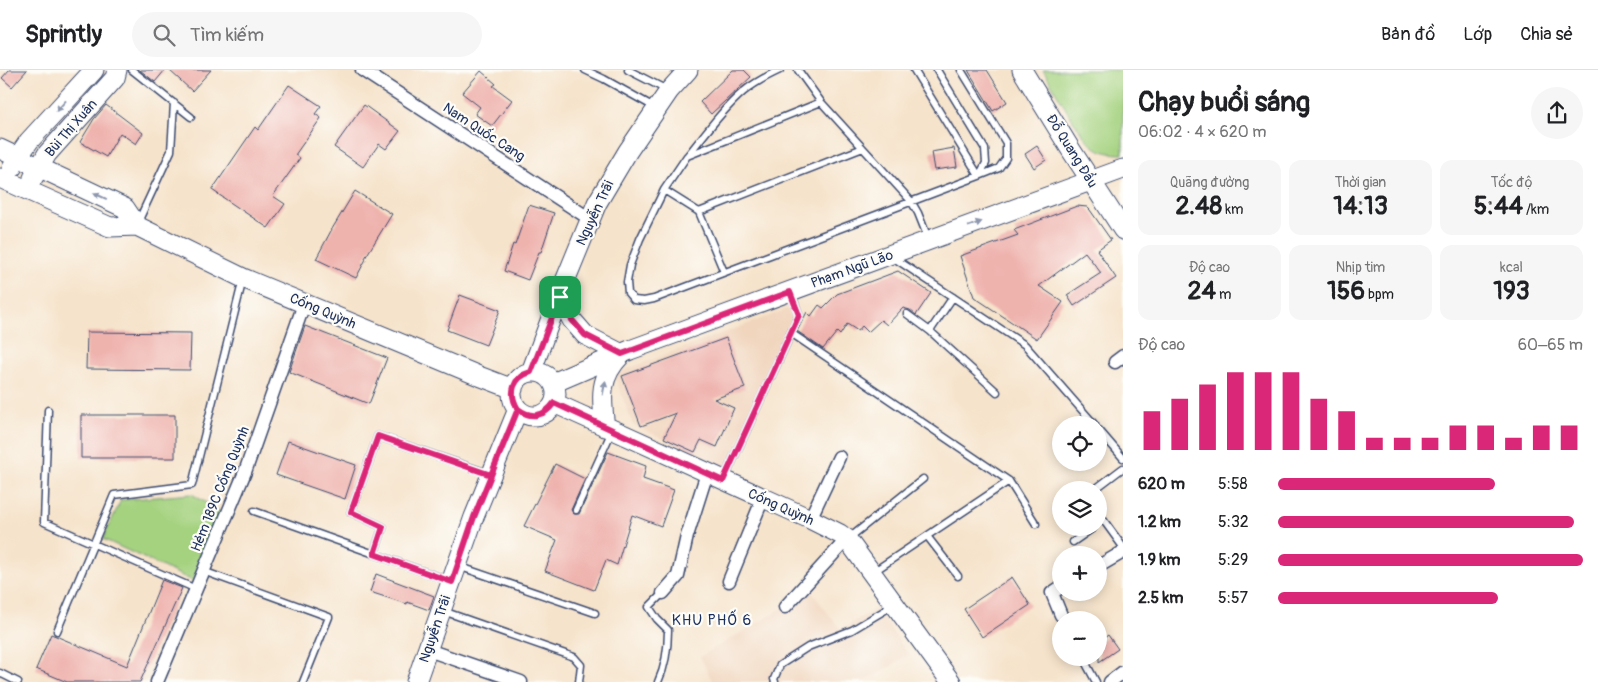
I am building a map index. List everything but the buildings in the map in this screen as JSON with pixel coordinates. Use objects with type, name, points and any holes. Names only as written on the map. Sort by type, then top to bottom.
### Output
[{"type":"main road","name":"Bùi Thị Xuân","points":[[3,179],[30,141],[94,70]]},
{"type":"main road","name":"Bùi Thị Xuân","points":[[27,190],[38,167],[47,154],[116,78],[117,70]]},
{"type":"main road","name":"Nguyễn Trãi","points":[[531,372],[590,219],[612,177],[657,108],[688,70]]},
{"type":"main road","name":"Ðỗ Quang Ðẩu","points":[[1022,70],[1123,230]]},
{"type":"main road","name":"Cống Quỳnh","points":[[0,149],[125,208],[137,226]]},
{"type":"main road","name":"Phạm Ngũ Lão","points":[[553,383],[622,354],[1123,169]]},
{"type":"main road","name":"Cống Quỳnh","points":[[3,179],[110,227],[137,226],[243,278],[513,389]]},
{"type":"main road","points":[[560,297],[572,320],[585,335],[622,354],[611,365],[603,388],[602,399],[609,428]]},
{"type":"main road","points":[[531,372],[541,373],[546,375],[553,383],[556,394],[554,403],[544,413],[530,416],[518,409],[514,402],[513,389],[519,378],[531,372]]},
{"type":"main road","name":"Cống Quỳnh","points":[[554,403],[840,534],[847,540],[872,573],[950,682]]},
{"type":"main road","name":"Nguyễn Trãi","points":[[416,682],[454,574],[518,409]]},
{"type":"street","name":"Nam Quốc Cang","points":[[362,70],[590,219]]},
{"type":"street","name":"Hẻm 189C Cống Quỳnh","points":[[157,682],[245,472],[304,304]]},
{"type":"street","points":[[810,519],[839,457]]},
{"type":"street","points":[[663,593],[678,576],[687,536],[715,477]]},
{"type":"street","points":[[729,581],[763,498]]},
{"type":"street","points":[[785,607],[847,540]]},
{"type":"street","points":[[1107,561],[1123,552]]},
{"type":"street","points":[[428,650],[521,682]]},
{"type":"street","points":[[1110,682],[1123,672]]},
{"type":"lane","points":[[132,70],[191,117]]},
{"type":"lane","points":[[585,70],[657,108]]},
{"type":"lane","points":[[628,70],[669,91]]},
{"type":"lane","points":[[780,70],[763,78],[742,93],[687,156],[664,190],[640,239],[630,265],[627,282],[628,293],[634,300],[644,301],[999,168],[1006,158],[1006,143],[961,70]]},
{"type":"lane","points":[[798,70],[821,102],[911,201],[929,241]]},
{"type":"lane","points":[[914,70],[978,176]]},
{"type":"lane","points":[[937,70],[985,149],[986,163],[978,176]]},
{"type":"lane","points":[[687,156],[821,102]]},
{"type":"lane","points":[[137,226],[171,151],[174,103]]},
{"type":"lane","points":[[699,212],[863,148]]},
{"type":"lane","points":[[664,190],[699,212],[724,272]]},
{"type":"lane","points":[[890,255],[1025,345],[1087,416]]},
{"type":"lane","points":[[57,631],[114,495],[192,485],[243,278]]},
{"type":"lane","points":[[715,477],[799,315],[790,292]]},
{"type":"lane","points":[[930,331],[953,297]]},
{"type":"lane","points":[[907,314],[930,331],[998,392]]},
{"type":"lane","points":[[791,333],[1009,481],[1036,524]]},
{"type":"lane","points":[[48,410],[44,522],[196,589]]},
{"type":"lane","points":[[576,510],[609,428]]},
{"type":"lane","points":[[374,554],[383,527],[351,512],[378,436],[491,475]]},
{"type":"lane","points":[[1107,439],[1123,458]]},
{"type":"lane","points":[[1106,481],[1123,468]]},
{"type":"lane","points":[[847,540],[923,479]]},
{"type":"lane","points":[[872,573],[1009,481]]},
{"type":"lane","points":[[254,511],[374,554],[595,613]]},
{"type":"lane","points":[[1107,529],[1123,547]]},
{"type":"lane","points":[[927,536],[958,576]]},
{"type":"lane","points":[[1073,542],[1082,536]]},
{"type":"lane","points":[[203,572],[329,617],[303,682]]},
{"type":"lane","points":[[658,682],[668,654],[668,630],[657,619],[649,606],[663,593]]},
{"type":"lane","points":[[775,682],[774,679],[780,665],[808,647],[852,630],[894,604]]},
{"type":"lane","points":[[442,610],[574,657],[581,665],[579,682]]},
{"type":"lane","points":[[1087,666],[1096,682]]},
{"type":"lane","points":[[0,673],[18,682]]},
{"type":"shaded area","points":[[788,309],[794,322],[727,467],[633,425],[614,374]]},
{"type":"shaded area","points":[[811,591],[841,630],[876,608],[909,655],[864,682],[713,682],[700,657]]},
{"type":"green space","points":[[1043,70],[1123,70],[1123,154],[1102,151],[1090,143],[1083,135]]},
{"type":"green space","points":[[192,494],[221,512],[193,581],[103,539],[121,500]]},
{"type":"district","name":"KHU PHỐ 6","points":[[712,620]]},
{"type":"route","points":[[560,297],[531,372],[515,382],[512,395],[518,409],[491,475],[378,436],[351,512],[383,527],[374,554],[452,582],[474,517],[518,409],[530,416],[537,416],[550,409],[554,403],[723,481],[799,315],[790,292],[622,354],[585,335],[572,320],[560,297]]}]
